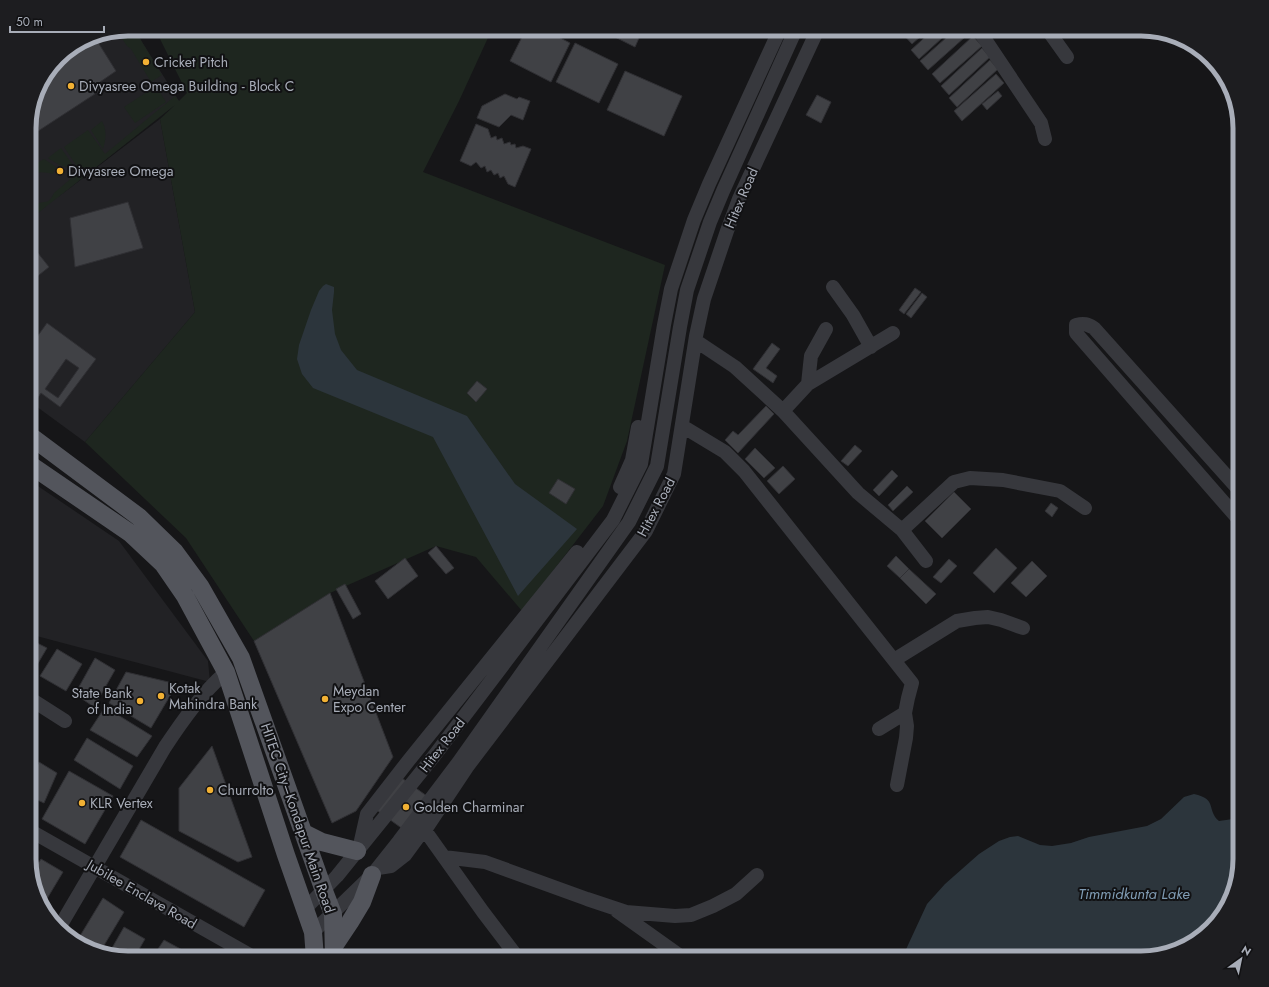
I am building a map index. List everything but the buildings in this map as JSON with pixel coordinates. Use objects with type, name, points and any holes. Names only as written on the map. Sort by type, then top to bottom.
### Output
[{"type":"main road","name":"HITEC City–Kondapur Main Road","points":[[36,440],[139,517],[175,552],[200,586],[241,658],[333,914],[334,951]]},
{"type":"main road","name":"HITEC City–Kondapur Main Road","points":[[36,469],[130,533],[162,564],[186,596],[226,672],[313,932],[314,951]]},
{"type":"main road","points":[[249,741],[268,734]]},
{"type":"main road","points":[[304,833],[322,842],[358,850]]},
{"type":"main road","points":[[335,951],[362,902],[375,872]]},
{"type":"street","name":"Hitex Road","points":[[358,850],[367,814],[606,516],[632,460],[663,293],[680,237],[709,167],[769,36]]},
{"type":"street","name":"Hitex Road","points":[[305,909],[324,891],[434,756],[613,520],[642,464],[664,325],[675,275],[694,220],[709,184],[777,36]]},
{"type":"street","name":"Hitex Road","points":[[313,932],[375,872],[458,763],[629,522],[657,466],[687,290],[720,197],[793,36]]},
{"type":"street","name":"Hitex Road","points":[[375,872],[391,866],[405,855],[424,828],[427,827],[467,767],[646,531],[674,474],[704,299],[727,231],[739,199],[815,36]]},
{"type":"street","points":[[983,36],[1041,123],[1045,139]]},
{"type":"street","points":[[1052,36],[1067,57]]},
{"type":"street","points":[[833,287],[853,315],[872,347]]},
{"type":"street","points":[[1233,483],[1094,328],[1088,324],[1082,323],[1076,325],[1076,333],[1233,513]]},
{"type":"street","points":[[808,384],[811,356],[826,329]]},
{"type":"street","points":[[783,411],[808,384],[872,347],[893,333]]},
{"type":"street","points":[[696,341],[736,367],[783,411],[858,493],[902,530],[926,561]]},
{"type":"street","points":[[682,426],[724,452],[744,471],[912,684],[905,714],[907,726],[906,738],[897,786]]},
{"type":"street","points":[[902,530],[954,482],[970,478],[1003,480],[1060,491],[1085,508]]},
{"type":"street","points":[[894,660],[957,621],[988,617],[1023,628]]},
{"type":"street","points":[[62,923],[165,746],[184,719],[214,683],[226,672]]},
{"type":"street","points":[[36,702],[65,721]]},
{"type":"street","points":[[879,729],[905,714]]},
{"type":"street","points":[[424,828],[513,951]]},
{"type":"street","name":"Jubilee Enclave Road","points":[[36,834],[243,951]]},
{"type":"street","points":[[444,857],[485,862],[626,912],[675,916],[691,915],[713,906],[736,894],[757,875]]},
{"type":"street","points":[[614,908],[673,951]]},
{"type":"shaded area","points":[[139,36],[179,101],[57,198],[160,119],[195,312],[85,442],[36,406],[36,122],[39,104],[45,87],[51,77],[67,59],[82,48],[104,39]]},
{"type":"shaded area","name":"Cricket Pitch","points":[[139,36],[162,75],[151,82],[131,49],[121,37]]},
{"type":"shaded area","points":[[158,36],[489,36],[459,101],[423,172],[665,265],[627,441],[603,506],[522,611],[476,557],[436,546],[330,593],[254,641],[186,538],[85,442],[195,312],[160,119],[175,105],[36,214],[36,205],[49,201],[54,193],[80,171],[64,147],[88,130],[105,154],[175,96],[179,101],[187,93]]},
{"type":"shaded area","points":[[156,86],[166,102],[135,123],[124,107]]},
{"type":"shaded area","points":[[102,121],[106,135],[103,149],[91,130]]},
{"type":"shaded area","points":[[61,148],[74,167],[57,164],[48,158]]},
{"type":"shaded area","points":[[44,159],[56,167],[53,174],[36,173],[36,164]]},
{"type":"shaded area","points":[[36,485],[119,541],[208,661],[210,682],[36,636]]},
{"type":"water","points":[[326,284],[334,287],[332,310],[335,334],[341,350],[357,370],[467,416],[515,484],[577,529],[518,596],[433,437],[313,388],[302,374],[297,359],[299,345],[319,291]]},
{"type":"water","name":"Timmidkunta Lake","points":[[1194,794],[1201,796],[1209,802],[1215,817],[1219,821],[1233,819],[1233,865],[1228,889],[1221,905],[1202,928],[1182,942],[1165,948],[1142,951],[905,951],[927,904],[945,884],[979,854],[999,841],[1018,836],[1040,845],[1052,846],[1147,826],[1161,819],[1184,797]]},
{"type":"place","name":"Cricket Pitch","points":[[146,62]]},
{"type":"place","name":"Divyasree Omega Building - Block C","points":[[71,86]]},
{"type":"place","name":"Divyasree Omega","points":[[60,171]]},
{"type":"place","name":"Kotak Mahindra Bank","points":[[161,696]]},
{"type":"place","name":"Meydan Expo Center","points":[[325,699]]},
{"type":"place","name":"State Bank of India","points":[[140,701]]},
{"type":"place","name":"Churrolto","points":[[210,790]]},
{"type":"place","name":"KLR Vertex","points":[[82,803]]},
{"type":"place","name":"Golden Charminar","points":[[406,807]]}]
